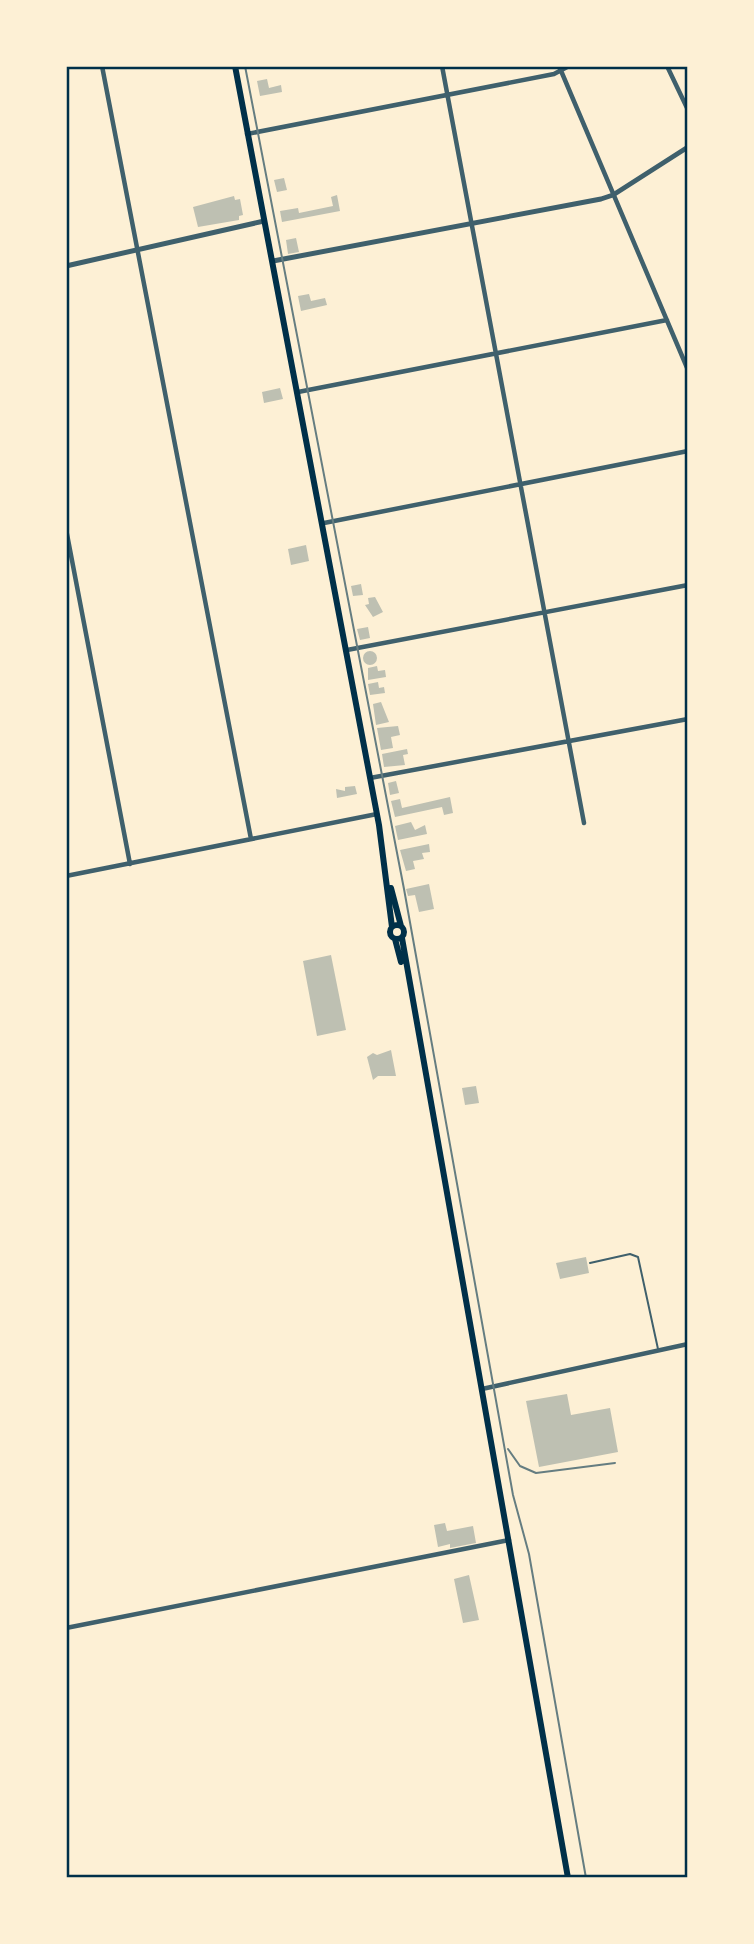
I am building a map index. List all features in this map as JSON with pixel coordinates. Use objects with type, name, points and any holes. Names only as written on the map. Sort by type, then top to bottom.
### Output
[{"type":"main road","points":[[235,66],[324,523],[386,866],[392,927],[390,933],[398,938],[407,980],[568,1878]]},
{"type":"main road","points":[[386,866],[404,932],[398,938]]},
{"type":"main road","points":[[392,927],[401,926]]},
{"type":"street","points":[[102,66],[251,839]]},
{"type":"street","points":[[442,66],[584,824]]},
{"type":"street","points":[[247,134],[447,96],[569,66]]},
{"type":"street","points":[[667,66],[688,110]]},
{"type":"street","points":[[560,69],[688,370]]},
{"type":"street","points":[[273,261],[613,195],[688,148]]},
{"type":"street","points":[[66,266],[264,221]]},
{"type":"street","points":[[298,392],[667,320]]},
{"type":"street","points":[[324,523],[688,451]]},
{"type":"street","points":[[66,529],[69,560],[130,864]]},
{"type":"street","points":[[346,650],[688,585]]},
{"type":"street","points":[[370,778],[688,719]]},
{"type":"street","points":[[66,876],[377,814]]},
{"type":"street","points":[[482,1389],[688,1343]]},
{"type":"street","points":[[66,1628],[509,1540]]},
{"type":"lane","points":[[590,1263],[630,1254],[638,1258],[658,1350]]},
{"type":"building","points":[[267,79],[269,88],[281,85],[282,92],[260,96],[257,81]]},
{"type":"building","points":[[284,178],[287,190],[277,192],[274,180]]},
{"type":"building","points":[[337,195],[340,211],[282,222],[280,211],[298,208],[299,213],[333,206],[331,197]]},
{"type":"building","points":[[234,196],[235,200],[240,199],[243,215],[239,216],[239,220],[198,227],[193,207]]},
{"type":"building","points":[[296,238],[299,252],[288,254],[286,240]]},
{"type":"building","points":[[309,294],[311,301],[325,298],[327,305],[301,311],[298,296]]},
{"type":"building","points":[[280,388],[283,399],[264,403],[262,392]]},
{"type":"building","points":[[306,545],[309,561],[291,565],[288,549]]},
{"type":"building","points":[[361,584],[363,595],[353,596],[351,586]]},
{"type":"building","points":[[375,597],[383,612],[373,617],[365,605],[369,604],[368,598]]},
{"type":"building","points":[[368,627],[370,638],[360,640],[357,629]]},
{"type":"building","points":[[370,651],[375,653],[375,663],[370,665],[365,663],[363,658],[365,653]]},
{"type":"building","points":[[377,666],[378,671],[385,670],[386,677],[368,680],[368,668]]},
{"type":"building","points":[[378,682],[379,688],[384,687],[385,693],[370,695],[368,684]]},
{"type":"building","points":[[381,702],[389,722],[376,725],[373,704]]},
{"type":"building","points":[[398,726],[400,735],[391,737],[393,748],[381,750],[377,728]]},
{"type":"building","points":[[407,749],[408,754],[403,755],[405,765],[384,767],[382,754]]},
{"type":"building","points":[[396,781],[399,793],[390,795],[388,783]]},
{"type":"building","points":[[355,786],[357,794],[337,798],[336,789],[345,791],[345,787]]},
{"type":"building","points":[[450,797],[453,813],[444,815],[442,807],[395,817],[391,801],[400,799],[402,808]]},
{"type":"building","points":[[411,822],[415,830],[425,825],[427,834],[398,840],[395,826]]},
{"type":"building","points":[[429,844],[430,852],[422,853],[424,859],[413,861],[415,869],[406,871],[400,850]]},
{"type":"building","points":[[429,884],[434,909],[419,912],[415,895],[408,896],[406,889]]},
{"type":"building","points":[[331,955],[346,1030],[317,1036],[303,961]]},
{"type":"building","points":[[391,1050],[396,1076],[378,1076],[373,1080],[367,1057],[373,1053],[377,1055]]},
{"type":"building","points":[[476,1086],[479,1103],[465,1105],[462,1088]]},
{"type":"building","points":[[586,1257],[589,1273],[560,1279],[556,1263]]},
{"type":"building","points":[[567,1394],[571,1415],[610,1408],[618,1452],[539,1467],[526,1401]]},
{"type":"building","points":[[445,1523],[447,1531],[473,1526],[476,1543],[450,1548],[450,1544],[438,1547],[434,1525]]},
{"type":"building","points":[[469,1575],[479,1620],[463,1623],[454,1579]]},
{"type":"tram line","points":[[245,66],[404,889],[513,1495],[529,1554],[586,1878]]},
{"type":"tram line","points":[[508,1449],[520,1466],[536,1473],[615,1463]]}]
